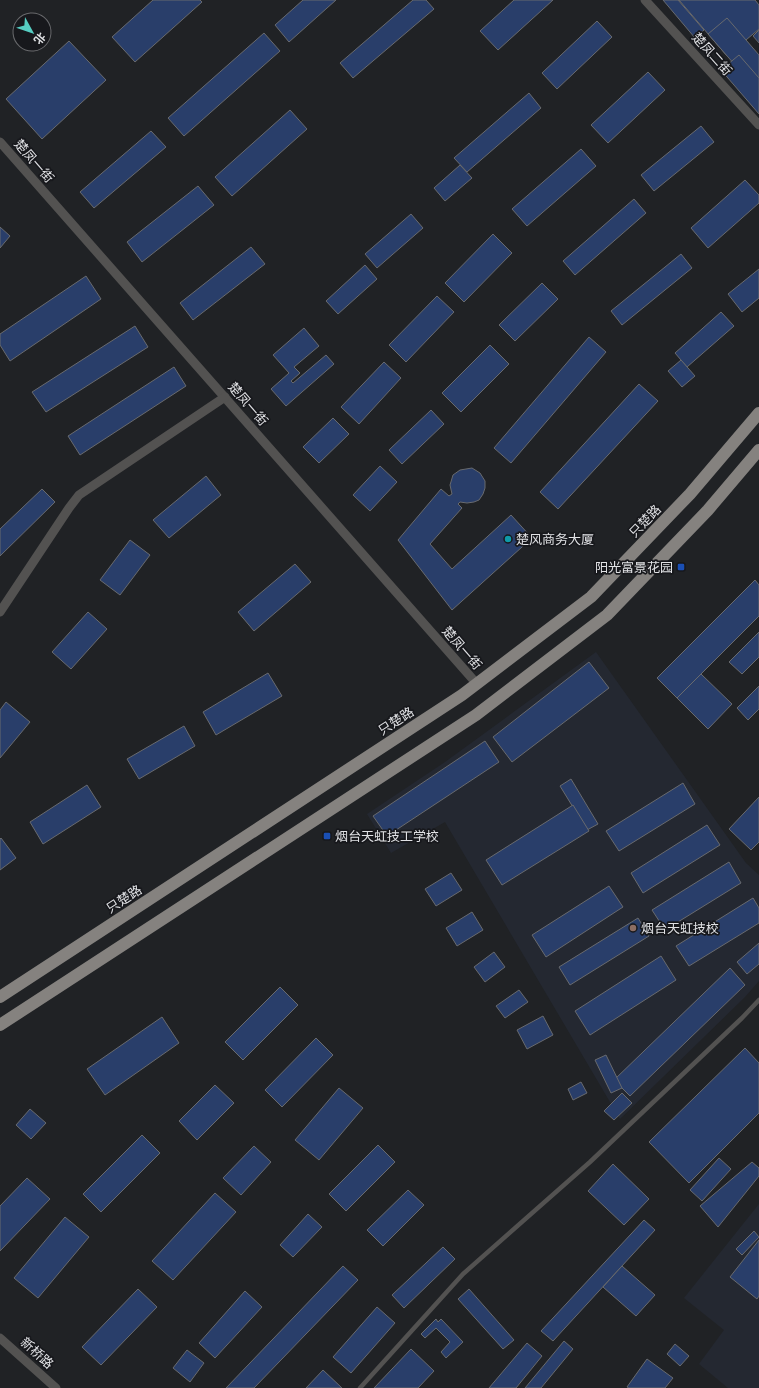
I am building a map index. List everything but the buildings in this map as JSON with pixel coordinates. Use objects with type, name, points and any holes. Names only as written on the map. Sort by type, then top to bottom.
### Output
[{"type":"main road","name":"只楚路","points":[[0,997],[455,699],[591,597],[690,494],[759,412]]},
{"type":"main road","points":[[0,1025],[482,710],[607,615],[708,510],[759,450]]},
{"type":"street","name":"楚凤二街","points":[[645,0],[759,125]]},
{"type":"street","name":"楚凤一街","points":[[0,142],[477,684]]},
{"type":"street","points":[[0,612],[79,495],[224,397]]},
{"type":"street","name":"新桥路","points":[[0,1338],[56,1388]]},
{"type":"lane","points":[[360,1388],[463,1274],[590,1162],[742,1018],[759,1000]]},
{"type":"shaded area","name":"烟台天虹技校","points":[[596,652],[746,863],[759,875],[759,981],[745,997],[620,1119],[445,822],[391,853],[367,814],[445,762]]},
{"type":"shaded area","points":[[759,1204],[759,1388],[728,1388],[699,1364],[724,1330],[684,1298]]},
{"type":"place","name":"楚风商务大厦","points":[[508,539]]},
{"type":"place","name":"阳光富景花园","points":[[681,567]]},
{"type":"place","name":"烟台天虹技工学校","points":[[327,836]]},
{"type":"place","name":"烟台天虹技校","points":[[633,928]]}]
